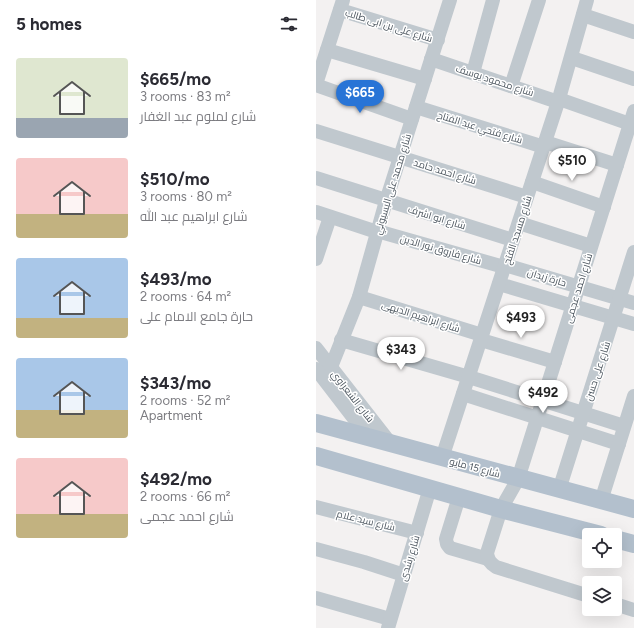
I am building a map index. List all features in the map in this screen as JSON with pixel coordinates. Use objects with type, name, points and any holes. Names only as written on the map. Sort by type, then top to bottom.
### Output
[{"type":"main road","name":"شارع 15 مايو","points":[[316,423],[634,510]]},
{"type":"main road","points":[[316,456],[501,509],[582,530]]},
{"type":"main road","points":[[622,541],[634,544]]},
{"type":"street","points":[[472,73],[493,0]]},
{"type":"street","points":[[511,86],[539,0]]},
{"type":"street","name":"شارع مسجد الفتح","points":[[442,458],[559,100],[587,0]]},
{"type":"street","name":"شارع محمد على البسيوني","points":[[330,367],[359,296],[386,201],[438,40],[447,1]]},
{"type":"street","points":[[316,84],[341,5]]},
{"type":"street","name":"شارع على بن ابى طالب","points":[[341,5],[438,40]]},
{"type":"street","points":[[583,14],[634,32]]},
{"type":"street","points":[[327,50],[425,79]]},
{"type":"street","points":[[572,58],[634,79]]},
{"type":"street","name":"شارع محمود يوسف","points":[[432,59],[511,86],[559,100],[632,117]]},
{"type":"street","name":"شارع فتحي عبد الفتاح","points":[[316,84],[414,113],[544,144],[617,165]]},
{"type":"street","name":"شارع احمد عجمى","points":[[488,559],[487,553],[501,509],[518,479],[632,117]]},
{"type":"street","name":"شارع احمد حامد","points":[[316,132],[527,197]]},
{"type":"street","name":"شارع ابو اشرف","points":[[316,178],[513,240]]},
{"type":"street","points":[[532,182],[604,207]]},
{"type":"street","name":"شارع فاروق نور الدين","points":[[316,212],[377,232],[505,266]]},
{"type":"street","points":[[316,259],[330,217]]},
{"type":"street","points":[[519,223],[591,246]]},
{"type":"street","name":"شارع على حسن","points":[[559,490],[634,252]]},
{"type":"street","name":"حارة زيدان","points":[[505,266],[634,303]]},
{"type":"street","points":[[499,284],[634,324]]},
{"type":"street","name":"شارع ابراهيم الديهى","points":[[359,296],[555,362]]},
{"type":"street","points":[[341,340],[624,426]]},
{"type":"street","name":"شارع الشعراوي","points":[[316,348],[391,444]]},
{"type":"street","name":"شارع الشعراوي","points":[[316,369],[370,438]]},
{"type":"street","points":[[463,394],[619,444]]},
{"type":"street","points":[[601,501],[634,396]]},
{"type":"street","name":"شارع رشدى","points":[[389,624],[430,488]]},
{"type":"street","points":[[459,497],[446,539],[450,548],[488,559],[491,564],[496,567],[582,594]]},
{"type":"street","name":"شارع سيد علام","points":[[316,507],[417,532]]},
{"type":"street","points":[[316,549],[404,575]]},
{"type":"street","points":[[316,598],[389,624]]},
{"type":"street","points":[[622,606],[634,610]]}]
